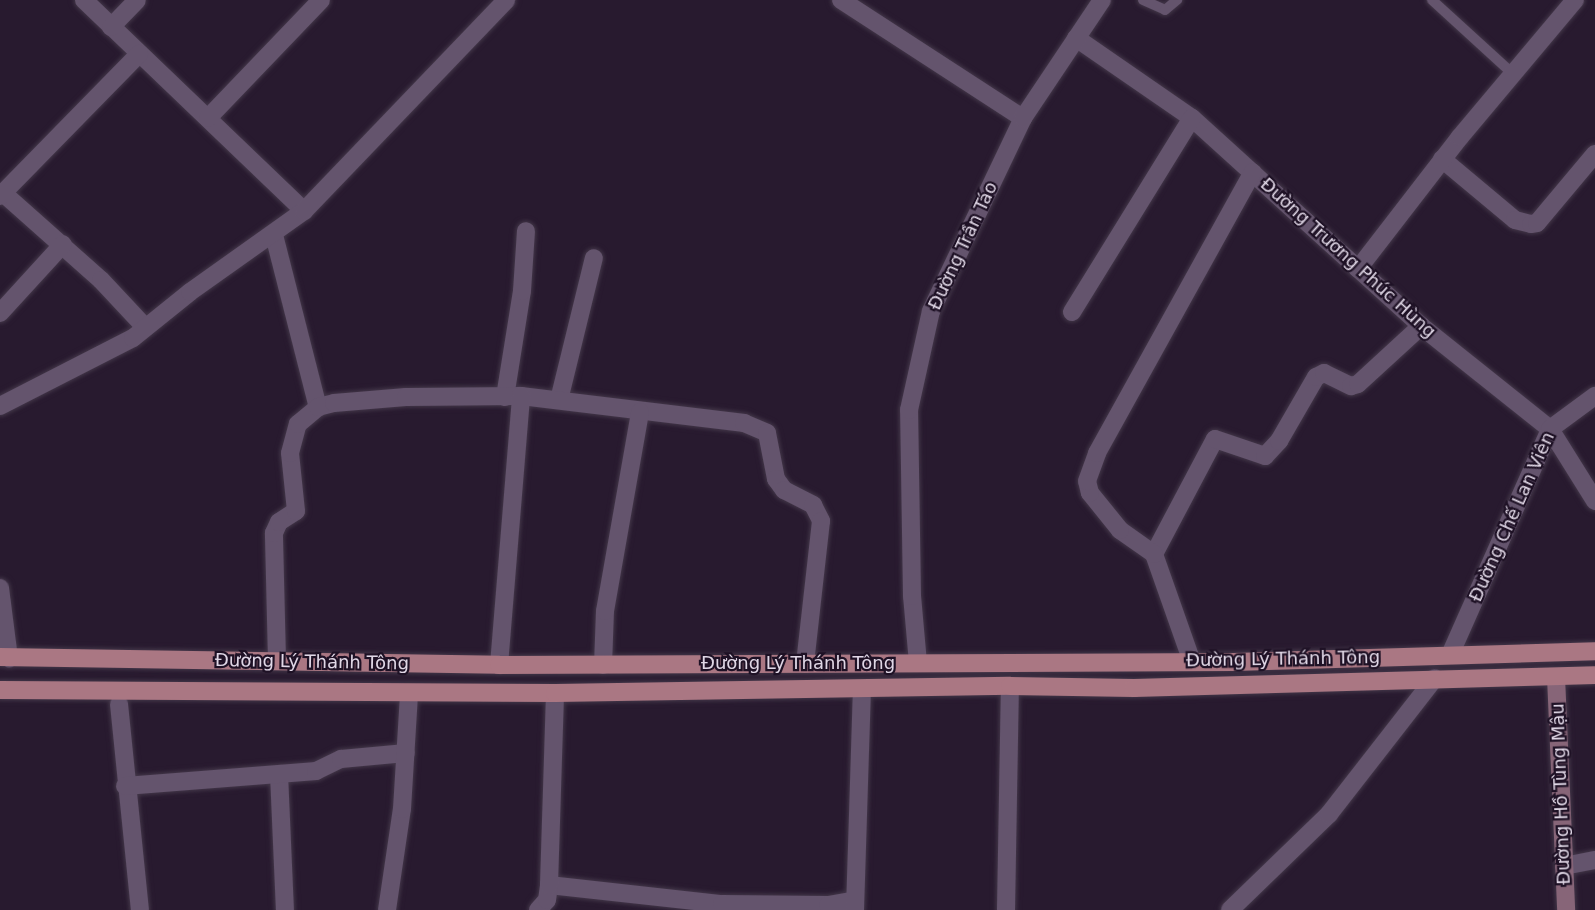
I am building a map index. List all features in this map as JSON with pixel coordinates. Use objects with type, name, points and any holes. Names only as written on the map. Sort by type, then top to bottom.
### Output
[{"type":"main road","name":"Đường Lý Thánh Tông","points":[[4,657],[603,665],[1192,662],[1595,651]]},
{"type":"main road","points":[[859,662],[862,691]]},
{"type":"main road","name":"Đường Lý Thánh Tông","points":[[0,690],[409,693],[862,691],[1010,686],[1134,688],[1595,675]]},
{"type":"street","points":[[84,0],[304,211]]},
{"type":"street","points":[[111,27],[137,0]]},
{"type":"street","points":[[208,118],[321,0]]},
{"type":"street","points":[[0,406],[125,343],[304,211],[506,0]]},
{"type":"street","points":[[841,0],[1023,118]]},
{"type":"street","name":"Đường Trần Táo","points":[[918,663],[912,596],[909,410],[931,311],[1023,118],[1102,0]]},
{"type":"street","points":[[1358,269],[1442,159],[1575,0]]},
{"type":"street","name":"Đường Trương Phúc Hùng","points":[[1076,38],[1192,118],[1421,326],[1550,429],[1595,501]]},
{"type":"street","points":[[139,54],[2,195],[63,244],[145,327]]},
{"type":"street","points":[[1072,312],[1192,118]]},
{"type":"street","points":[[1442,159],[1515,220],[1531,224],[1537,222],[1595,154]]},
{"type":"street","points":[[1192,662],[1154,554],[1124,535],[1090,493],[1089,470],[1253,172]]},
{"type":"street","points":[[499,665],[513,397],[524,280],[526,231]]},
{"type":"street","points":[[274,235],[318,407]]},
{"type":"street","points":[[0,313],[63,244]]},
{"type":"street","points":[[559,400],[594,258]]},
{"type":"street","points":[[1154,554],[1215,439],[1265,456],[1279,441],[1316,377],[1324,373],[1351,386],[1358,384],[1421,326]]},
{"type":"street","name":"Đường Chế Lan Viên","points":[[1450,655],[1550,429],[1595,396]]},
{"type":"street","points":[[277,660],[274,533],[279,522],[296,512],[290,453],[293,432],[318,407],[406,397],[513,397],[559,400],[640,412],[744,423],[767,433],[776,479],[784,490],[813,505],[820,521],[805,664]]},
{"type":"street","points":[[603,665],[606,601],[640,412]]},
{"type":"street","points":[[0,588],[4,657]]},
{"type":"street","name":"Đường Hồ Tùng Mậu","points":[[1556,677],[1566,910]]},
{"type":"street","points":[[1230,910],[1329,814],[1435,678]]},
{"type":"street","points":[[1006,910],[1010,686]]},
{"type":"street","points":[[549,885],[722,904],[855,905],[862,691]]},
{"type":"street","points":[[387,910],[406,753],[409,693]]},
{"type":"street","points":[[538,910],[547,900],[549,885],[555,693]]},
{"type":"street","points":[[119,704],[125,786],[140,910]]},
{"type":"street","points":[[125,786],[316,771],[342,759],[406,753]]},
{"type":"street","points":[[279,774],[285,910]]},
{"type":"street","points":[[1564,866],[1595,860]]},
{"type":"lane","points":[[1143,0],[1165,10],[1177,0]]},
{"type":"lane","points":[[1432,0],[1513,74]]}]
